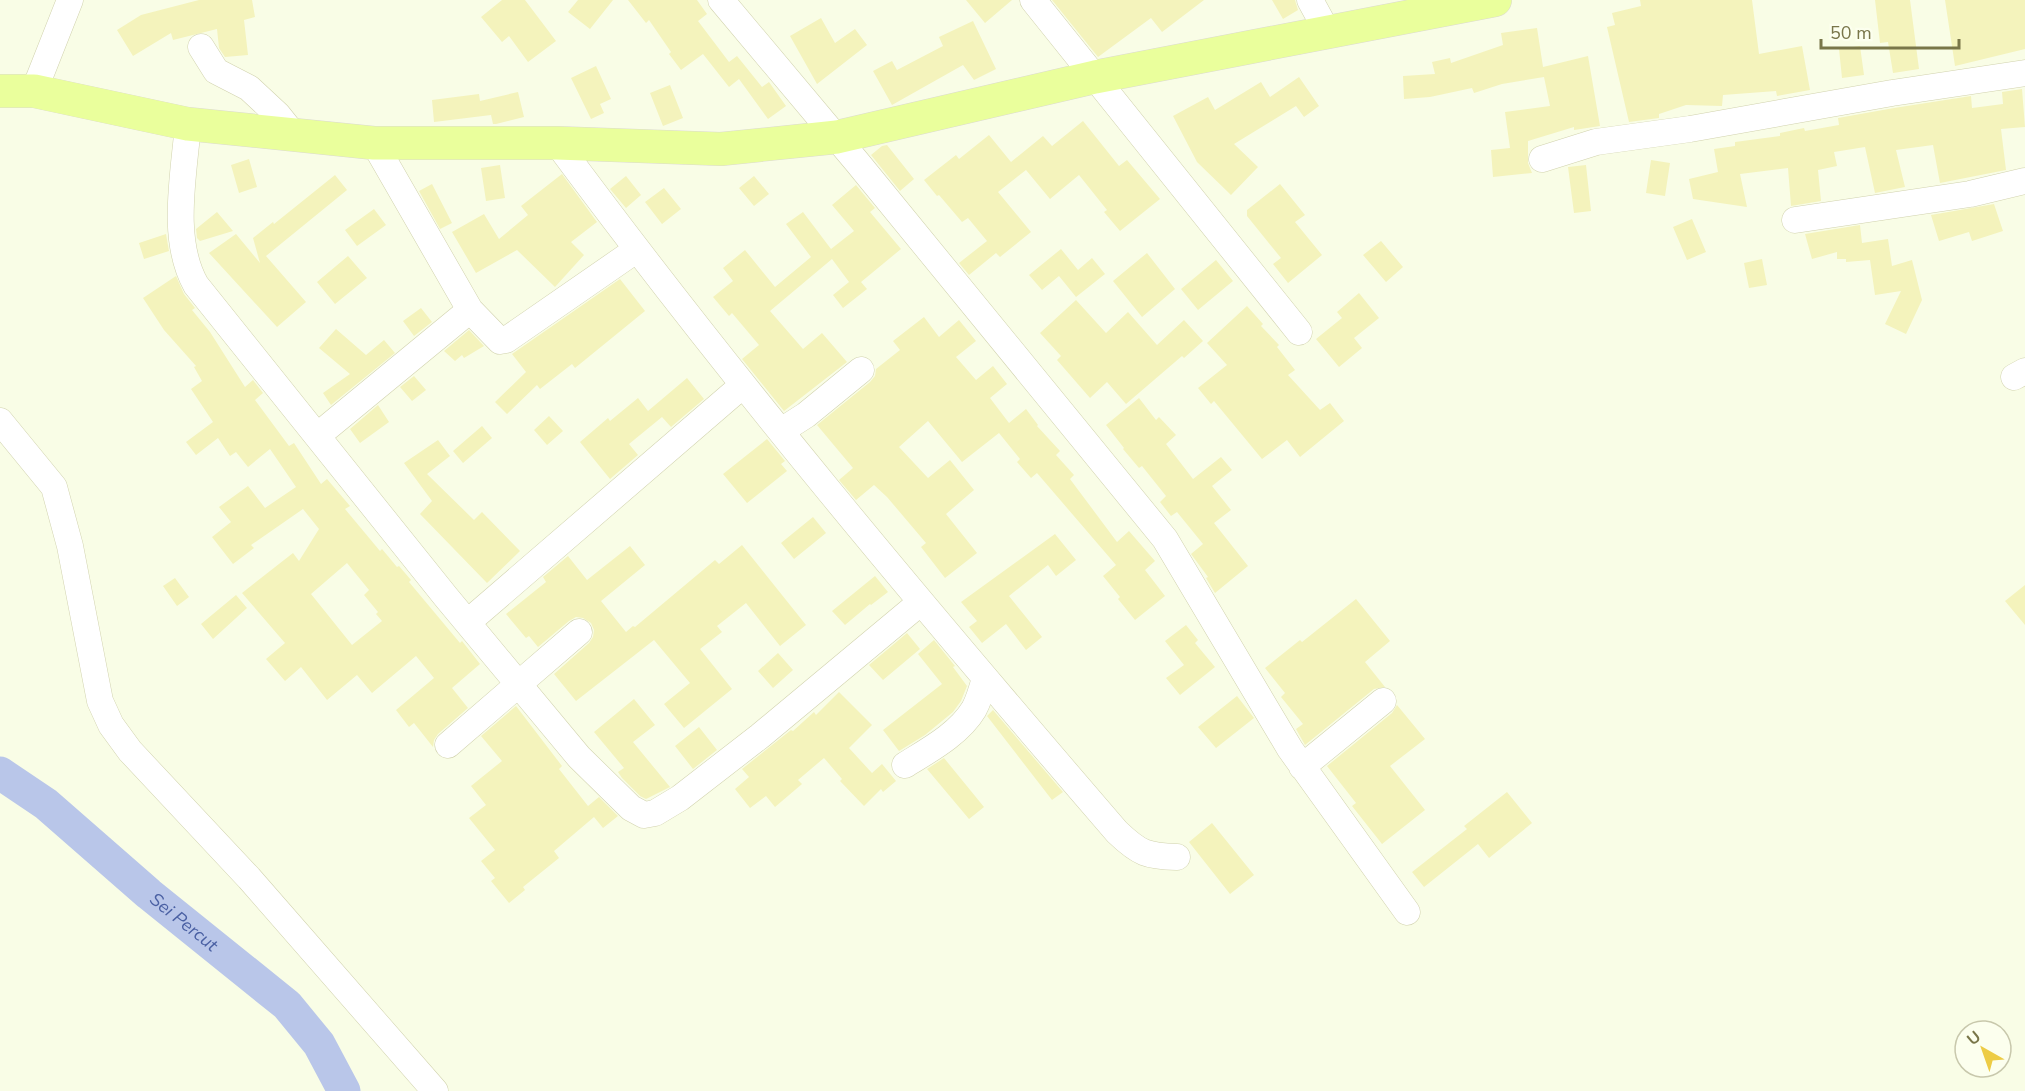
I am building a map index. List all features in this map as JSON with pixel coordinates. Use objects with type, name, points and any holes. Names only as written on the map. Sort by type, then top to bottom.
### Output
[{"type":"main road","points":[[0,91],[34,92],[188,124],[374,144],[557,143],[721,149],[837,137],[1095,77],[1495,0]]},
{"type":"street","points":[[34,92],[70,0]]},
{"type":"street","points":[[721,0],[837,137],[1165,538],[1290,749],[1407,912]]},
{"type":"street","points":[[1033,0],[1299,332]]},
{"type":"street","points":[[1310,0],[1328,33]]},
{"type":"street","points":[[201,47],[216,71],[249,88],[278,115],[294,135]]},
{"type":"street","points":[[1542,159],[1596,142],[1690,129],[1892,93],[2025,73]]},
{"type":"street","points":[[188,124],[180,227],[189,272],[205,298],[579,757],[631,808],[644,815],[655,813],[680,798],[760,736],[921,602]]},
{"type":"street","points":[[557,143],[636,250],[743,385],[921,602],[1118,832],[1140,851],[1153,856],[1177,857]]},
{"type":"street","points":[[374,144],[470,310],[493,335],[503,341],[636,250]]},
{"type":"street","points":[[1795,220],[1970,194],[2025,181]]},
{"type":"street","points":[[316,436],[470,310]]},
{"type":"street","points":[[781,431],[806,416],[861,370]]},
{"type":"street","points":[[468,622],[743,385]]},
{"type":"street","points":[[0,421],[54,487],[70,546],[100,701],[111,725],[130,751],[249,878],[435,1091]]},
{"type":"street","points":[[448,745],[579,632]]},
{"type":"street","points":[[905,765],[939,743],[962,724],[973,711],[985,678]]},
{"type":"street","points":[[1302,767],[1383,701]]},
{"type":"building","points":[[199,0],[252,0],[255,17],[244,20],[248,55],[225,57],[219,48],[217,29],[173,40],[171,33],[133,56],[117,30],[141,15]]},
{"type":"building","points":[[502,0],[525,0],[556,41],[528,62],[509,36],[502,42],[481,17]]},
{"type":"building","points":[[578,0],[613,0],[590,29],[568,12]]},
{"type":"building","points":[[628,0],[697,0],[707,14],[698,21],[729,62],[737,56],[762,87],[769,82],[786,106],[768,119],[739,79],[729,87],[703,54],[681,70],[649,20],[646,23]]},
{"type":"building","points":[[966,0],[1012,0],[985,23]]},
{"type":"building","points":[[1052,0],[1204,0],[1162,32],[1151,18],[1098,57]]},
{"type":"building","points":[[1272,0],[1295,0],[1298,10],[1283,19]]},
{"type":"building","points":[[1640,0],[1752,0],[1759,54],[1802,46],[1810,90],[1777,96],[1776,91],[1723,95],[1722,106],[1686,105],[1659,114],[1659,118],[1629,122],[1607,27],[1615,25],[1612,13],[1641,6]]},
{"type":"building","points":[[1875,0],[1910,0],[1919,69],[1893,73],[1888,42],[1880,43]]},
{"type":"building","points":[[1945,0],[2025,0],[2025,49],[1955,66]]},
{"type":"building","points":[[821,18],[835,43],[855,29],[867,45],[817,84],[790,36]]},
{"type":"building","points":[[973,21],[996,69],[974,80],[963,65],[892,105],[873,71],[892,61],[897,70],[943,46],[939,37]]},
{"type":"building","points":[[1537,28],[1543,67],[1588,56],[1600,126],[1574,130],[1574,127],[1528,141],[1528,163],[1532,173],[1493,177],[1491,150],[1510,148],[1505,112],[1550,106],[1544,77],[1502,84],[1474,93],[1472,88],[1430,97],[1404,99],[1403,76],[1435,74],[1432,62],[1450,58],[1451,63],[1503,45],[1501,33]]},
{"type":"building","points":[[1860,46],[1864,75],[1842,78],[1839,49]]},
{"type":"building","points":[[596,66],[611,99],[600,104],[604,113],[591,119],[571,78]]},
{"type":"building","points":[[1299,77],[1319,106],[1304,117],[1296,106],[1234,144],[1258,167],[1231,195],[1197,162],[1173,116],[1208,97],[1215,110],[1261,82],[1270,97]]},
{"type":"building","points":[[670,85],[683,118],[663,126],[650,93]]},
{"type":"building","points":[[2022,89],[2025,127],[2001,129],[2006,170],[1940,183],[1933,145],[1896,150],[1905,187],[1875,193],[1865,147],[1834,152],[1837,166],[1818,170],[1821,201],[1791,206],[1788,168],[1740,174],[1747,207],[1693,199],[1689,179],[1718,172],[1714,149],[1735,146],[1735,142],[1780,136],[1780,133],[1804,128],[1805,131],[1839,125],[1838,118],[1971,96],[1972,108],[2003,104],[2002,92]]},
{"type":"building","points":[[518,92],[524,117],[496,124],[493,124],[491,115],[434,122],[432,100],[479,94],[480,101]]},
{"type":"building","points":[[1083,121],[1119,166],[1127,160],[1160,199],[1120,231],[1104,212],[1107,210],[1079,175],[1050,199],[1026,170],[998,192],[1031,232],[1000,257],[996,253],[969,275],[959,263],[987,241],[968,218],[962,222],[924,180],[956,155],[959,159],[989,135],[1011,162],[1043,136],[1052,146]]},
{"type":"building","points":[[887,145],[914,179],[900,191],[871,155],[882,146]]},
{"type":"building","points":[[249,159],[257,187],[239,193],[231,165]]},
{"type":"building","points":[[1651,160],[1670,163],[1665,196],[1646,193]]},
{"type":"building","points":[[500,165],[505,198],[486,201],[481,168]]},
{"type":"building","points":[[1586,165],[1591,211],[1574,213],[1568,167]]},
{"type":"building","points":[[562,174],[597,222],[571,242],[584,255],[555,287],[517,250],[476,273],[452,232],[484,214],[499,239],[528,215],[521,206]]},
{"type":"building","points":[[335,175],[347,190],[266,256],[306,302],[277,327],[209,253],[236,234],[260,263],[253,238]]},
{"type":"building","points":[[626,176],[641,195],[626,208],[610,189]]},
{"type":"building","points":[[754,176],[769,194],[754,206],[739,188]]},
{"type":"building","points":[[432,184],[452,223],[440,229],[419,191]]},
{"type":"building","points":[[1280,184],[1305,215],[1295,222],[1322,255],[1288,283],[1273,264],[1281,258],[1247,216],[1247,210]]},
{"type":"building","points":[[856,185],[875,208],[870,212],[901,249],[861,282],[867,289],[843,308],[833,295],[849,282],[832,259],[770,311],[803,349],[822,333],[847,362],[784,411],[742,359],[759,345],[732,313],[729,316],[713,297],[733,281],[723,268],[745,250],[775,287],[811,257],[786,224],[803,212],[831,249],[854,231],[832,205]]},
{"type":"building","points":[[664,188],[681,209],[662,224],[645,202]]},
{"type":"building","points":[[1994,204],[2003,231],[1972,241],[1969,232],[1939,241],[1931,215]]},
{"type":"building","points":[[374,209],[386,225],[357,246],[345,230]]},
{"type":"building","points":[[217,212],[233,231],[200,241],[197,238],[196,229]]},
{"type":"building","points":[[1692,219],[1706,252],[1687,260],[1673,227]]},
{"type":"building","points":[[1860,225],[1862,243],[1888,239],[1892,266],[1912,260],[1922,300],[1906,334],[1885,324],[1901,291],[1875,295],[1870,260],[1846,262],[1846,259],[1837,259],[1837,252],[1812,259],[1805,234]]},
{"type":"building","points":[[166,234],[169,251],[144,259],[139,243]]},
{"type":"building","points":[[1381,241],[1403,267],[1386,282],[1363,255]]},
{"type":"building","points":[[1061,249],[1078,270],[1092,258],[1105,274],[1076,297],[1059,276],[1042,290],[1029,275]]},
{"type":"building","points":[[1147,253],[1175,289],[1142,317],[1113,281]]},
{"type":"building","points":[[348,256],[367,278],[335,304],[317,282]]},
{"type":"building","points":[[1762,259],[1767,285],[1749,288],[1744,263]]},
{"type":"building","points":[[1216,260],[1233,281],[1198,310],[1181,289]]},
{"type":"building","points":[[176,276],[184,294],[195,308],[192,310],[210,332],[245,387],[253,380],[263,393],[255,400],[289,446],[294,443],[321,484],[327,479],[350,506],[345,509],[380,551],[382,549],[397,567],[399,566],[411,580],[409,582],[480,664],[452,688],[468,708],[438,734],[433,747],[414,723],[409,727],[396,710],[434,678],[416,656],[372,693],[357,675],[327,700],[301,667],[285,681],[266,659],[285,643],[242,593],[293,553],[299,561],[319,529],[303,509],[251,545],[254,548],[233,564],[212,537],[231,522],[219,507],[248,486],[265,508],[296,487],[270,449],[248,467],[236,452],[230,456],[218,438],[196,455],[186,442],[213,422],[191,389],[202,381],[194,367],[196,366],[164,330],[143,298]],"holes":[[[347,563],[369,590],[364,595],[378,612],[376,614],[382,621],[352,645],[311,594]]]},
{"type":"building","points":[[620,279],[645,311],[575,368],[572,364],[540,389],[537,385],[507,414],[495,402],[526,372],[512,354]]},
{"type":"building","points":[[1359,293],[1379,318],[1354,338],[1362,348],[1339,367],[1316,339],[1342,318],[1337,312]]},
{"type":"building","points":[[1076,300],[1106,333],[1128,312],[1157,345],[1184,320],[1203,341],[1126,404],[1107,382],[1090,398],[1057,360],[1061,356],[1040,333]]},
{"type":"building","points":[[1247,306],[1263,324],[1261,326],[1279,345],[1277,347],[1295,370],[1288,375],[1320,410],[1330,403],[1344,421],[1300,457],[1287,440],[1262,459],[1214,401],[1211,404],[1198,388],[1227,365],[1207,343]]},
{"type":"building","points":[[421,308],[432,322],[414,336],[403,321]]},
{"type":"building","points":[[924,317],[939,337],[959,320],[976,341],[956,357],[976,380],[993,366],[1007,384],[990,398],[1009,423],[1026,409],[1037,426],[1060,451],[1056,455],[1074,475],[1070,479],[1117,542],[1129,531],[1155,561],[1145,570],[1165,596],[1135,620],[1103,576],[1116,565],[1037,473],[1031,478],[1017,462],[1020,459],[999,433],[962,462],[928,421],[899,447],[928,478],[950,460],[974,490],[946,514],[977,553],[945,578],[921,547],[926,543],[887,497],[874,485],[856,500],[839,480],[853,468],[817,425],[870,382],[875,376],[876,369],[900,350],[893,341]]},
{"type":"building","points":[[336,329],[366,355],[384,340],[395,353],[331,405],[323,393],[350,374],[319,348]]},
{"type":"building","points":[[469,330],[484,346],[464,358],[462,355],[455,361],[444,351]]},
{"type":"building","points":[[414,376],[426,390],[412,401],[400,387]]},
{"type":"building","points":[[687,378],[704,399],[671,427],[662,417],[629,444],[638,455],[610,479],[580,442],[608,418],[610,421],[638,398],[648,411]]},
{"type":"building","points":[[1139,398],[1156,420],[1159,417],[1176,435],[1166,444],[1193,479],[1221,457],[1232,470],[1212,486],[1231,510],[1214,523],[1248,566],[1215,593],[1206,578],[1208,577],[1191,554],[1203,544],[1177,512],[1171,516],[1160,502],[1166,496],[1142,466],[1139,468],[1106,425]]},
{"type":"building","points":[[378,405],[389,422],[360,443],[350,429]]},
{"type":"building","points":[[549,416],[563,431],[547,445],[534,430]]},
{"type":"building","points":[[482,426],[492,438],[463,463],[453,451]]},
{"type":"building","points":[[767,439],[785,461],[781,464],[787,471],[747,503],[723,474]]},
{"type":"building","points":[[438,440],[450,456],[427,474],[474,520],[482,512],[520,551],[487,583],[420,514],[432,501],[404,463]]},
{"type":"building","points":[[813,517],[826,533],[794,559],[781,543]]},
{"type":"building","points":[[1055,534],[1076,560],[1056,576],[1048,565],[1009,596],[1042,637],[1026,650],[1006,624],[982,643],[969,627],[977,621],[961,602]]},
{"type":"building","points":[[742,545],[806,625],[780,646],[746,603],[717,626],[722,632],[700,649],[732,689],[684,728],[664,704],[690,683],[654,640],[576,701],[554,674],[589,643],[594,630],[591,623],[576,617],[538,647],[529,636],[526,638],[506,614],[546,582],[543,577],[568,556],[587,580],[630,546],[645,565],[601,601],[626,632],[715,560],[719,564]]},
{"type":"building","points":[[875,576],[888,592],[845,625],[832,611]]},
{"type":"building","points":[[175,578],[189,597],[177,606],[163,586]]},
{"type":"building","points":[[2025,585],[2025,625],[2005,601]]},
{"type":"building","points":[[236,595],[247,608],[213,639],[201,624]]},
{"type":"building","points":[[1356,599],[1390,641],[1365,662],[1385,687],[1374,689],[1305,745],[1296,729],[1303,724],[1281,697],[1285,693],[1265,668]]},
{"type":"building","points":[[1186,625],[1198,640],[1195,643],[1215,667],[1180,695],[1166,678],[1184,665],[1165,641]]},
{"type":"building","points":[[907,633],[920,649],[883,680],[869,665]]},
{"type":"building","points":[[934,640],[955,666],[953,667],[967,686],[961,701],[953,712],[925,735],[899,751],[883,730],[942,684],[918,654]]},
{"type":"building","points":[[778,653],[793,670],[773,688],[758,671]]},
{"type":"building","points":[[839,692],[872,725],[849,748],[872,773],[882,764],[896,781],[883,792],[881,789],[864,806],[840,781],[842,779],[824,758],[798,780],[802,784],[775,807],[766,796],[750,808],[735,789],[749,777],[742,769],[791,730],[793,731],[814,712],[816,715]]},
{"type":"building","points":[[1237,696],[1254,718],[1216,748],[1198,727]]},
{"type":"building","points":[[634,699],[655,725],[633,742],[670,787],[646,799],[622,778],[618,772],[624,768],[594,732]]},
{"type":"building","points":[[1397,705],[1425,739],[1390,766],[1425,810],[1382,844],[1352,806],[1356,803],[1327,766],[1392,713]]},
{"type":"building","points":[[516,706],[562,766],[559,769],[588,806],[599,797],[618,816],[603,828],[594,817],[554,851],[559,858],[523,887],[525,890],[509,903],[491,881],[495,878],[481,861],[495,850],[469,818],[486,805],[471,786],[502,761],[481,736]]},
{"type":"building","points":[[993,710],[1063,792],[1052,800],[987,716]]},
{"type":"building","points":[[699,727],[717,750],[693,769],[675,746]]},
{"type":"building","points":[[944,758],[984,807],[969,819],[927,769]]},
{"type":"building","points":[[1507,792],[1532,823],[1489,858],[1478,844],[1424,887],[1412,872],[1467,829],[1464,826]]},
{"type":"building","points":[[1212,823],[1254,875],[1230,894],[1189,842]]},
{"type":"waterway","name":"Sei Percut","points":[[0,773],[46,804],[149,894],[287,1005],[319,1044],[344,1091]]}]
